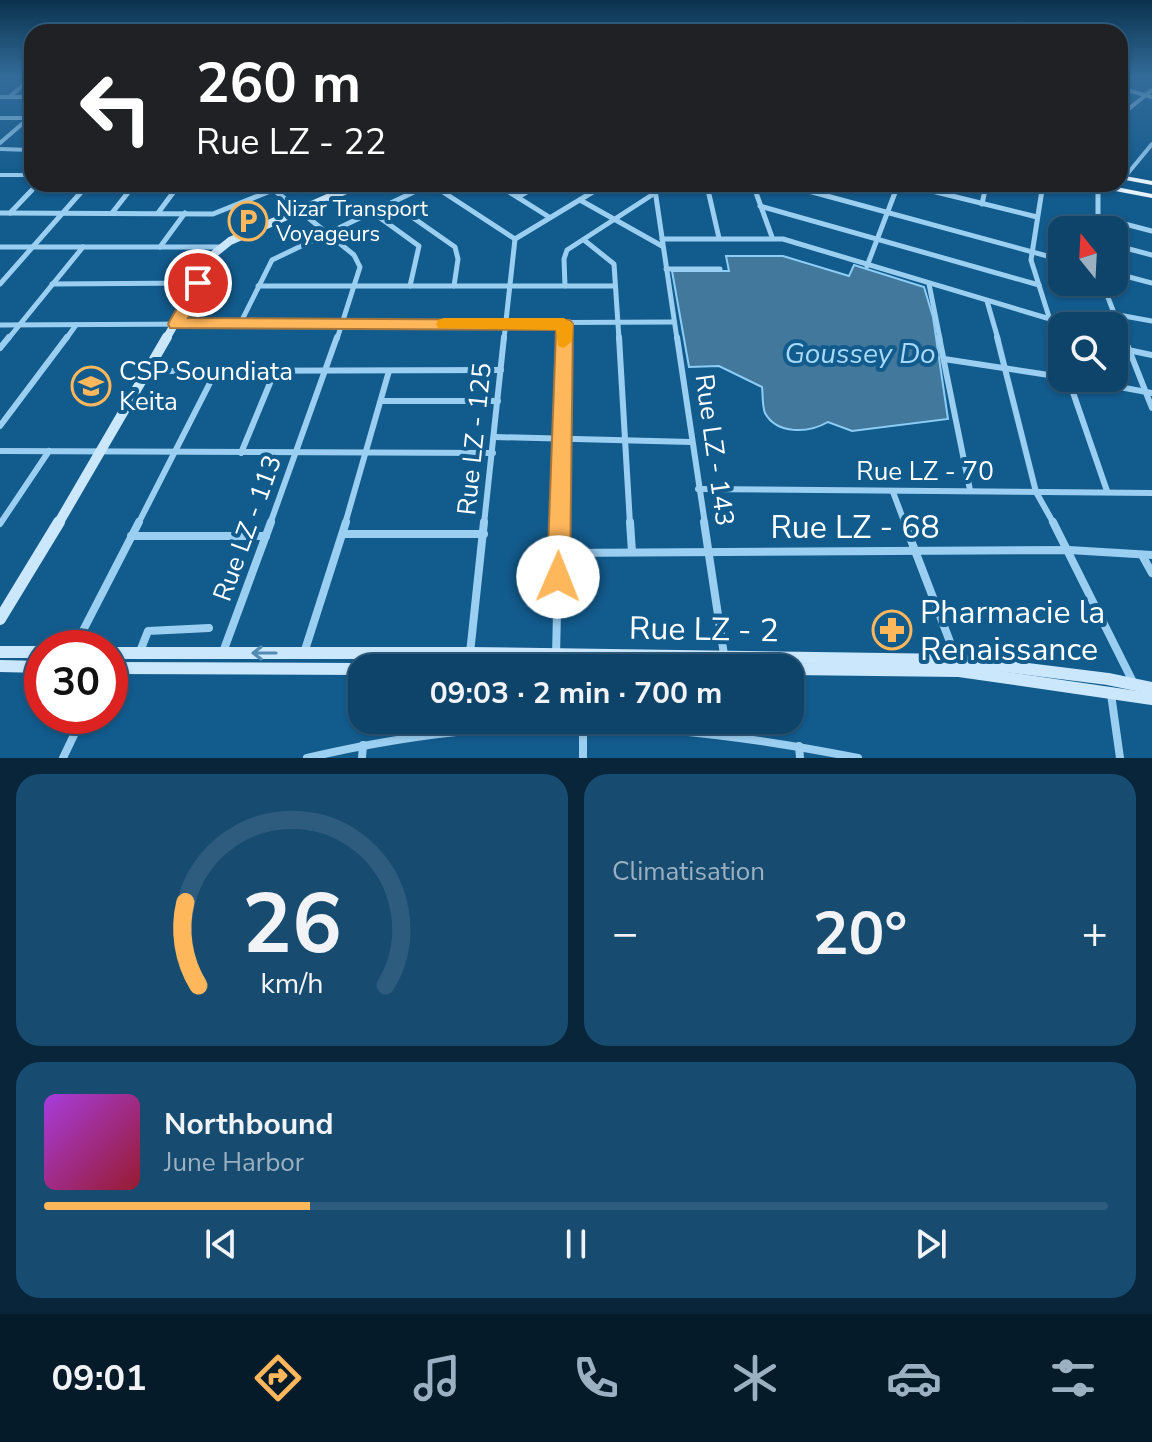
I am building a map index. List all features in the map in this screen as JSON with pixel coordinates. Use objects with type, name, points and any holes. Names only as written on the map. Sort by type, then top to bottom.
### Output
[{"type":"main road","points":[[1128,178],[1152,183]]},
{"type":"main road","points":[[1128,191],[1152,196]]},
{"type":"main road","points":[[1,620],[221,247],[342,192]]},
{"type":"main road","points":[[0,652],[24,652]]},
{"type":"main road","name":"Rue LZ - 2","points":[[128,654],[499,654]]},
{"type":"main road","name":"Rue LZ - 2","points":[[804,662],[957,660],[1109,685],[1152,699]]},
{"type":"main road","points":[[0,666],[24,667]]},
{"type":"main road","points":[[128,668],[348,669]]},
{"type":"main road","name":"Rue LZ - 2","points":[[804,669],[959,671],[1109,685],[1134,684],[1152,688]]},
{"type":"street","points":[[0,118],[24,118]]},
{"type":"street","points":[[0,143],[24,123]]},
{"type":"street","points":[[1128,170],[1152,144]]},
{"type":"street","points":[[0,149],[24,150]]},
{"type":"street","points":[[0,175],[24,175]]},
{"type":"street","points":[[10,213],[30,192]]},
{"type":"street","points":[[0,284],[81,192]]},
{"type":"street","points":[[112,213],[129,192]]},
{"type":"street","points":[[158,213],[174,192]]},
{"type":"street","points":[[0,213],[213,214],[271,192]]},
{"type":"street","name":"Rue LZ - 113","points":[[222,653],[326,371],[359,261],[279,192]]},
{"type":"street","points":[[240,324],[272,260],[414,192]]},
{"type":"street","points":[[442,192],[515,239],[594,192]]},
{"type":"street","points":[[510,192],[549,217]]},
{"type":"street","points":[[518,197],[527,192]]},
{"type":"street","points":[[708,192],[719,238]]},
{"type":"street","points":[[756,192],[772,237]]},
{"type":"street","points":[[811,192],[1048,256]]},
{"type":"street","points":[[867,266],[896,192]]},
{"type":"street","points":[[933,192],[1037,217]]},
{"type":"street","points":[[982,204],[985,192]]},
{"type":"street","points":[[1042,192],[1031,252],[1048,313]]},
{"type":"street","points":[[1095,192],[1098,216]]},
{"type":"street","points":[[565,286],[565,254],[655,193]]},
{"type":"street","name":"Rue LZ - 143","points":[[655,193],[724,654]]},
{"type":"street","points":[[580,200],[644,236],[662,240],[772,237],[1048,318]]},
{"type":"street","points":[[392,203],[455,247],[458,259],[454,286]]},
{"type":"street","points":[[760,206],[1039,285]]},
{"type":"street","points":[[372,212],[419,246],[410,286]]},
{"type":"street","points":[[160,247],[185,213]]},
{"type":"street","points":[[1128,225],[1152,231]]},
{"type":"street","points":[[644,236],[662,240]]},
{"type":"street","name":"Rue LZ - 125","points":[[470,653],[515,239]]},
{"type":"street","points":[[584,240],[611,259],[632,552]]},
{"type":"street","points":[[0,247],[221,247]]},
{"type":"street","points":[[0,348],[83,247]]},
{"type":"street","points":[[1128,249],[1152,255]]},
{"type":"street","points":[[666,269],[720,269]]},
{"type":"street","points":[[1128,277],[1152,283]]},
{"type":"street","points":[[52,284],[198,283]]},
{"type":"street","points":[[929,284],[970,490]]},
{"type":"street","points":[[258,286],[615,286]]},
{"type":"street","points":[[987,301],[1036,492],[1069,550],[1134,684]]},
{"type":"street","points":[[1128,317],[1152,321]]},
{"type":"street","points":[[0,325],[673,322]]},
{"type":"street","points":[[556,654],[564,324]]},
{"type":"street","points":[[0,426],[76,325]]},
{"type":"street","points":[[1128,350],[1152,355]]},
{"type":"street","points":[[1128,350],[1148,392],[1152,408]]},
{"type":"street","points":[[944,359],[1048,375]]},
{"type":"street","points":[[149,371],[501,370]]},
{"type":"street","points":[[83,630],[216,371]]},
{"type":"street","points":[[241,453],[275,371]]},
{"type":"street","points":[[304,653],[368,453],[389,371]]},
{"type":"street","points":[[1128,388],[1148,392]]},
{"type":"street","points":[[1075,392],[1107,491]]},
{"type":"street","points":[[381,401],[498,401]]},
{"type":"street","points":[[495,437],[691,442]]},
{"type":"street","points":[[0,451],[493,453]]},
{"type":"street","points":[[0,524],[49,451]]},
{"type":"street","name":"Rue LZ - 70","points":[[698,489],[1152,493]]},
{"type":"street","points":[[893,492],[957,660]]},
{"type":"street","points":[[343,534],[484,534]]},
{"type":"street","points":[[131,536],[266,536]]},
{"type":"street","name":"Rue LZ - 68","points":[[559,553],[1069,550],[1152,555]]},
{"type":"street","points":[[1142,555],[1152,573]]},
{"type":"street","points":[[139,654],[148,631],[209,628]]},
{"type":"street","points":[[1109,685],[1120,758]]},
{"type":"street","points":[[63,758],[74,734]]},
{"type":"street","points":[[307,758],[363,745],[438,734]]},
{"type":"street","points":[[583,734],[583,758]]},
{"type":"street","points":[[723,734],[858,758]]},
{"type":"street","points":[[362,758],[363,745]]},
{"type":"street","points":[[799,746],[800,758]]},
{"type":"water","name":"Goussey Do","points":[[726,256],[783,256],[849,276],[854,265],[924,287],[933,317],[948,419],[852,431],[828,422],[794,430],[770,420],[765,413],[762,387],[719,366],[689,367],[672,271],[729,271]]},
{"type":"slow traffic","points":[[444,324],[564,324],[564,341]]},
{"type":"place","name":"Nizar Transport Voyageurs","points":[[248,221]]},
{"type":"place","name":"CSP Soundiata Keita","points":[[91,386]]},
{"type":"place","name":"Pharmacie la Renaissance","points":[[892,630]]},
{"type":"route","points":[[198,283],[176,324],[564,324],[558,577]]}]
